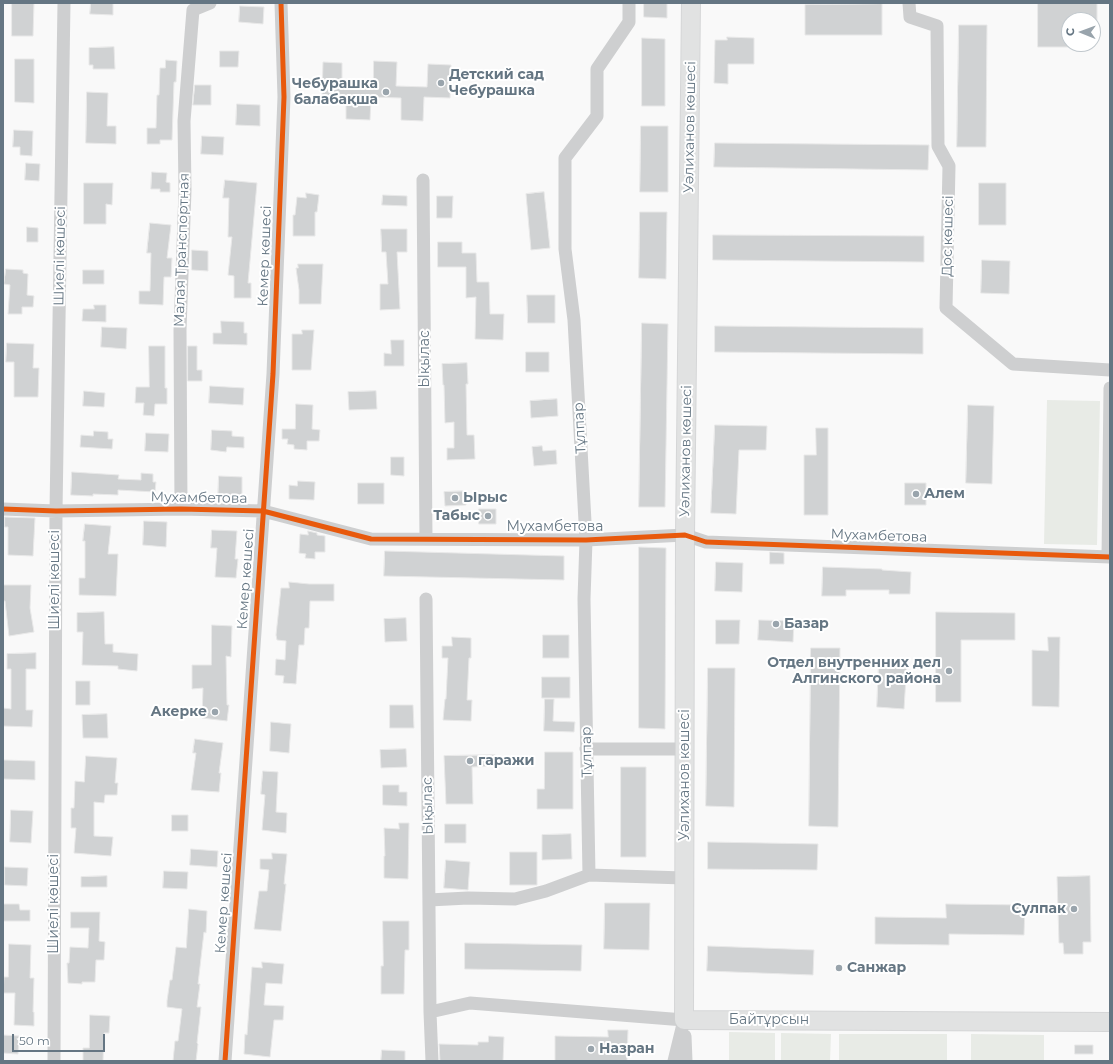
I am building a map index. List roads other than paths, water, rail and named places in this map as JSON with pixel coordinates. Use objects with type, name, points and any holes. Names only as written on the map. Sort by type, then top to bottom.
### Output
[{"type":"street","name":"Шиелі көшесі","points":[[54,1061],[56,511],[64,3]]},
{"type":"street","name":"Малая Транспортная","points":[[181,509],[180,330],[185,190],[184,121],[193,10],[210,3]]},
{"type":"street","name":"Кемер көшесі","points":[[225,1061],[273,374],[284,97],[280,3]]},
{"type":"street","name":"Тұлпар","points":[[589,875],[584,599],[586,540],[574,320],[565,249],[565,158],[598,116],[597,69],[629,22],[629,3]]},
{"type":"street","name":"Уәлиханов көшесі","points":[[684,1020],[686,535],[691,3]]},
{"type":"street","name":"Дос көшесі","points":[[909,3],[910,16],[937,26],[938,146],[949,166],[946,308],[1013,364],[1110,370]]},
{"type":"street","name":"Ықылас","points":[[424,180],[426,539]]},
{"type":"street","points":[[1109,557],[1110,388]]},
{"type":"street","name":"Мухамбетова","points":[[3,509],[56,511],[181,509],[263,511],[371,539],[586,540],[686,535],[706,542],[1109,557]]},
{"type":"street","name":"Ықылас","points":[[426,599],[430,1012],[432,1061]]},
{"type":"street","points":[[586,749],[685,749]]},
{"type":"street","points":[[429,900],[468,898],[515,899],[546,891],[589,875],[684,878]]},
{"type":"street","name":"Байтұрсын","points":[[430,1012],[470,1003],[684,1020],[1110,1022]]},
{"type":"street","points":[[674,1061],[684,1020]]},
{"type":"street","points":[[684,1020],[686,1061]]},
{"type":"place","name":"Детский сад Чебурашка","points":[[441,83]]},
{"type":"place","name":"Чебурашка балабақша","points":[[386,92]]},
{"type":"place","name":"Алем","points":[[916,494]]},
{"type":"place","name":"Ырыс","points":[[455,498]]},
{"type":"place","name":"Табыс","points":[[488,516]]},
{"type":"place","name":"Базар","points":[[776,624]]},
{"type":"place","name":"Отдел внутренних дел Алгинского района","points":[[949,671]]},
{"type":"place","name":"Акерке","points":[[215,712]]},
{"type":"place","name":"гаражи","points":[[470,761]]},
{"type":"place","name":"Сулпак","points":[[1074,909]]},
{"type":"place","name":"Санжар","points":[[839,968]]},
{"type":"place","name":"Назран","points":[[591,1049]]}]
